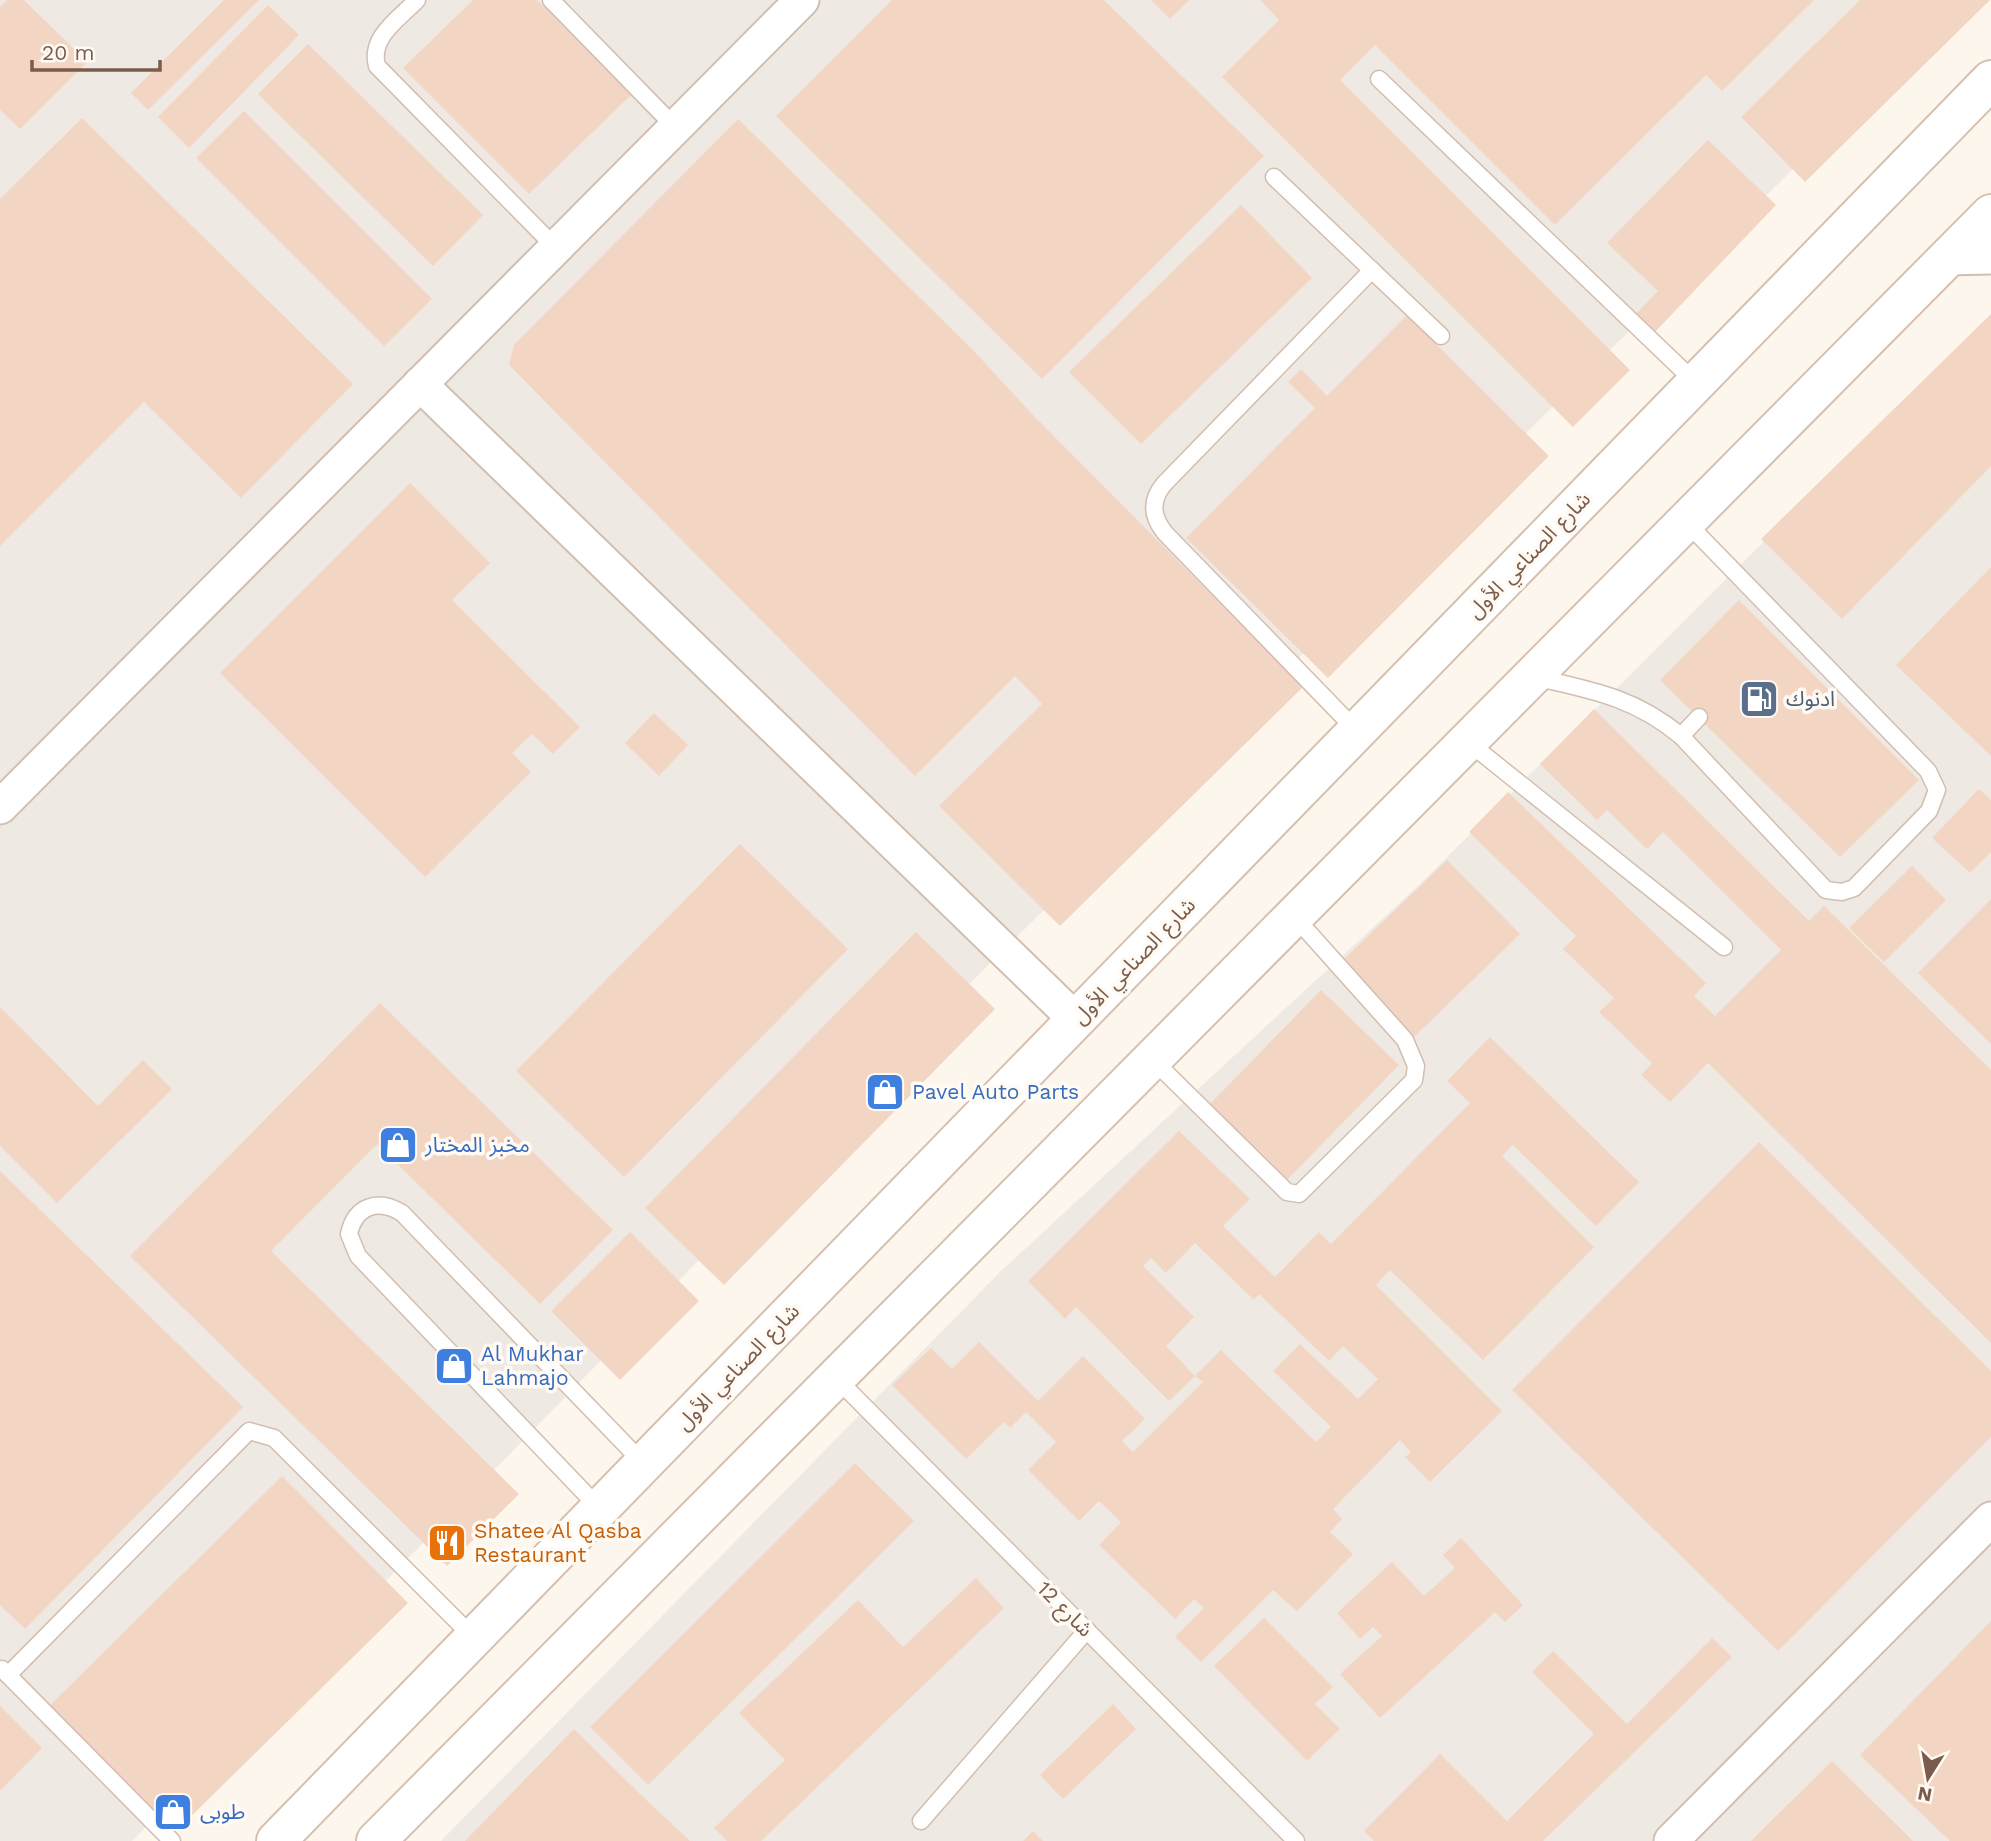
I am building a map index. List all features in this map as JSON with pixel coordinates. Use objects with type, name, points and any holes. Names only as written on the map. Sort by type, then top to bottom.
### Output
[{"type":"main road","name":"شارع الصناعي الأول","points":[[276,1841],[1991,80]]},
{"type":"main road","points":[[376,1841],[835,1376],[1154,1061],[1293,915],[1468,743],[1531,676],[1991,214]]},
{"type":"street","points":[[0,807],[802,0]]},
{"type":"street","points":[[1946,258],[1991,257]]},
{"type":"street","points":[[420,384],[1076,1020]]},
{"type":"street","points":[[1671,1841],[1988,1527]]},
{"type":"lane","points":[[417,0],[380,38],[374,56],[377,66],[555,248]]},
{"type":"lane","points":[[551,0],[675,127]]},
{"type":"lane","points":[[1378,79],[1696,383]]},
{"type":"lane","points":[[1274,177],[1441,336]]},
{"type":"lane","points":[[1357,731],[1165,533],[1155,518],[1153,509],[1158,491],[1164,484],[1372,270]]},
{"type":"lane","points":[[1531,676],[1613,695],[1638,705],[1681,736],[1826,890],[1842,892],[1854,888],[1929,811],[1937,790],[1928,771],[1781,631],[1685,521]]},
{"type":"lane","points":[[1681,736],[1699,718]]},
{"type":"lane","points":[[1468,743],[1724,947]]},
{"type":"lane","points":[[1154,1061],[1287,1192],[1299,1194],[1414,1080],[1416,1066],[1405,1040],[1293,915]]},
{"type":"lane","points":[[600,1509],[358,1256],[349,1234],[358,1213],[368,1206],[379,1204],[402,1213],[643,1464]]},
{"type":"lane","name":"شارع 12","points":[[835,1376],[1296,1841]]},
{"type":"lane","points":[[172,1841],[4,1671],[249,1431],[274,1437],[474,1638]]},
{"type":"lane","points":[[921,1821],[1087,1630]]},
{"type":"shaded area","points":[[0,0],[1964,0],[952,1001],[132,1841],[0,1841]]},
{"type":"shaded area","points":[[1991,315],[1991,1841],[441,1841],[1001,1271],[1418,886]]},
{"type":"building","points":[[7,0],[24,0],[87,62],[20,129],[0,110],[0,7]]},
{"type":"building","points":[[224,0],[259,0],[148,110],[131,93]]},
{"type":"building","points":[[473,0],[537,0],[631,95],[529,194],[403,68]]},
{"type":"building","points":[[892,0],[1104,0],[1264,156],[1042,379],[776,116]]},
{"type":"building","points":[[1151,0],[1189,0],[1170,19]]},
{"type":"building","points":[[1260,0],[1814,0],[1722,91],[1706,75],[1555,225],[1375,45],[1340,80],[1630,370],[1573,427],[1222,77],[1279,20]]},
{"type":"building","points":[[1860,0],[1990,0],[1805,182],[1741,117]]},
{"type":"building","points":[[268,5],[299,35],[189,148],[158,117]]},
{"type":"building","points":[[308,44],[483,215],[433,266],[258,94]]},
{"type":"building","points":[[244,111],[432,299],[384,346],[196,158]]},
{"type":"building","points":[[82,118],[353,384],[241,498],[144,402],[0,546],[0,199]]},
{"type":"building","points":[[738,119],[974,351],[1030,412],[1303,687],[1060,926],[939,806],[1042,704],[1015,676],[915,776],[509,365],[514,345]]},
{"type":"building","points":[[1708,140],[1776,205],[1654,333],[1635,315],[1658,291],[1607,243]]},
{"type":"building","points":[[1241,205],[1312,278],[1141,444],[1069,372]]},
{"type":"building","points":[[1991,314],[1991,466],[1842,619],[1761,539]]},
{"type":"building","points":[[1407,315],[1549,456],[1328,678],[1186,538],[1315,408],[1288,382],[1301,369],[1327,396]]},
{"type":"building","points":[[410,483],[490,563],[452,600],[580,727],[553,754],[532,734],[512,753],[531,772],[425,877],[220,673]]},
{"type":"building","points":[[1991,567],[1991,756],[1896,665]]},
{"type":"building","name":"ادنوك","points":[[1739,600],[1919,780],[1840,857],[1660,680]]},
{"type":"building","points":[[1594,709],[1809,921],[1824,906],[1991,1070],[1991,1343],[1708,1063],[1670,1102],[1641,1075],[1652,1063],[1599,1012],[1614,998],[1563,949],[1576,936],[1469,832],[1508,792],[1706,983],[1694,996],[1715,1016],[1781,950],[1663,832],[1647,849],[1607,810],[1597,820],[1540,764]]},
{"type":"building","points":[[654,713],[688,745],[659,776],[625,743]]},
{"type":"building","points":[[1979,789],[1991,800],[1991,852],[1970,873],[1932,838]]},
{"type":"building","points":[[740,844],[848,949],[624,1177],[516,1071]]},
{"type":"building","points":[[1447,860],[1520,934],[1414,1037],[1340,963]]},
{"type":"building","points":[[1912,866],[1946,900],[1884,962],[1849,928]]},
{"type":"building","points":[[1991,899],[1991,1044],[1918,973]]},
{"type":"building","points":[[916,932],[995,1009],[724,1285],[645,1208]]},
{"type":"building","points":[[1321,990],[1399,1065],[1287,1180],[1209,1105]]},
{"type":"building","points":[[380,1003],[613,1230],[540,1304],[377,1144],[271,1251],[519,1494],[447,1566],[130,1256]]},
{"type":"building","points":[[0,1007],[98,1106],[143,1060],[172,1089],[57,1203],[0,1146]]},
{"type":"building","points":[[1490,1037],[1639,1182],[1596,1226],[1513,1145],[1502,1156],[1594,1247],[1483,1360],[1390,1270],[1376,1285],[1502,1411],[1430,1482],[1405,1457],[1411,1452],[1400,1440],[1333,1509],[1342,1519],[1330,1532],[1353,1554],[1297,1611],[1273,1590],[1201,1662],[1175,1637],[1204,1608],[1194,1599],[1175,1619],[1099,1545],[1121,1522],[1099,1501],[1079,1521],[1028,1470],[1056,1442],[1026,1412],[1010,1428],[1004,1422],[966,1459],[892,1385],[931,1348],[952,1369],[979,1342],[1038,1401],[1083,1356],[1145,1419],[1122,1441],[1133,1452],[1203,1382],[1195,1376],[1169,1401],[1076,1307],[1065,1319],[1028,1281],[1179,1131],[1250,1199],[1223,1226],[1275,1277],[1319,1232],[1331,1244],[1470,1103],[1447,1081]],"holes":[[[1195,1243],[1254,1300],[1259,1294],[1329,1361],[1343,1346],[1378,1379],[1358,1399],[1300,1344],[1273,1371],[1331,1427],[1316,1442],[1221,1350],[1195,1376],[1166,1346],[1194,1317],[1143,1266],[1151,1258],[1166,1273]]]},
{"type":"building","points":[[1759,1142],[1991,1371],[1991,1437],[1778,1651],[1512,1390]]},
{"type":"building","points":[[0,1171],[243,1407],[25,1629],[0,1605]]},
{"type":"building","points":[[630,1232],[699,1301],[620,1380],[551,1311]]},
{"type":"building","points":[[855,1463],[914,1521],[648,1785],[590,1727]]},
{"type":"building","points":[[282,1476],[408,1603],[171,1836],[45,1710]]},
{"type":"building","points":[[1461,1538],[1523,1605],[1505,1622],[1495,1612],[1380,1718],[1340,1674],[1382,1636],[1373,1627],[1360,1639],[1337,1613],[1392,1562],[1424,1596],[1455,1568],[1443,1555]]},
{"type":"building","points":[[976,1578],[1004,1608],[761,1841],[727,1841],[714,1828],[785,1760],[739,1713],[858,1600],[903,1647]]},
{"type":"building","points":[[1264,1618],[1333,1687],[1315,1704],[1340,1729],[1307,1761],[1214,1666]]},
{"type":"building","points":[[1991,1621],[1991,1841],[1950,1841],[1860,1755]]},
{"type":"building","points":[[1712,1638],[1732,1657],[1543,1841],[1374,1841],[1364,1831],[1440,1754],[1507,1821],[1594,1734],[1532,1672],[1553,1651],[1627,1724]]},
{"type":"building","points":[[1113,1704],[1136,1729],[1063,1799],[1040,1775]]},
{"type":"building","points":[[0,1706],[42,1748],[0,1791]]},
{"type":"building","points":[[574,1729],[640,1794],[690,1841],[465,1841]]},
{"type":"building","points":[[1832,1761],[1913,1841],[1751,1841]]},
{"type":"building","points":[[1033,1831],[1043,1841],[1023,1841]]},
{"type":"place","name":"ادنوك","points":[[1759,699]]},
{"type":"place","name":"Pavel Auto Parts","points":[[885,1092]]},
{"type":"place","name":"مخبز المختار","points":[[398,1145]]},
{"type":"place","name":"Al Mukhar Lahmajo","points":[[454,1366]]},
{"type":"place","name":"Shatee Al Qasba Restaurant","points":[[447,1543]]},
{"type":"place","name":"طوبى","points":[[173,1812]]}]
